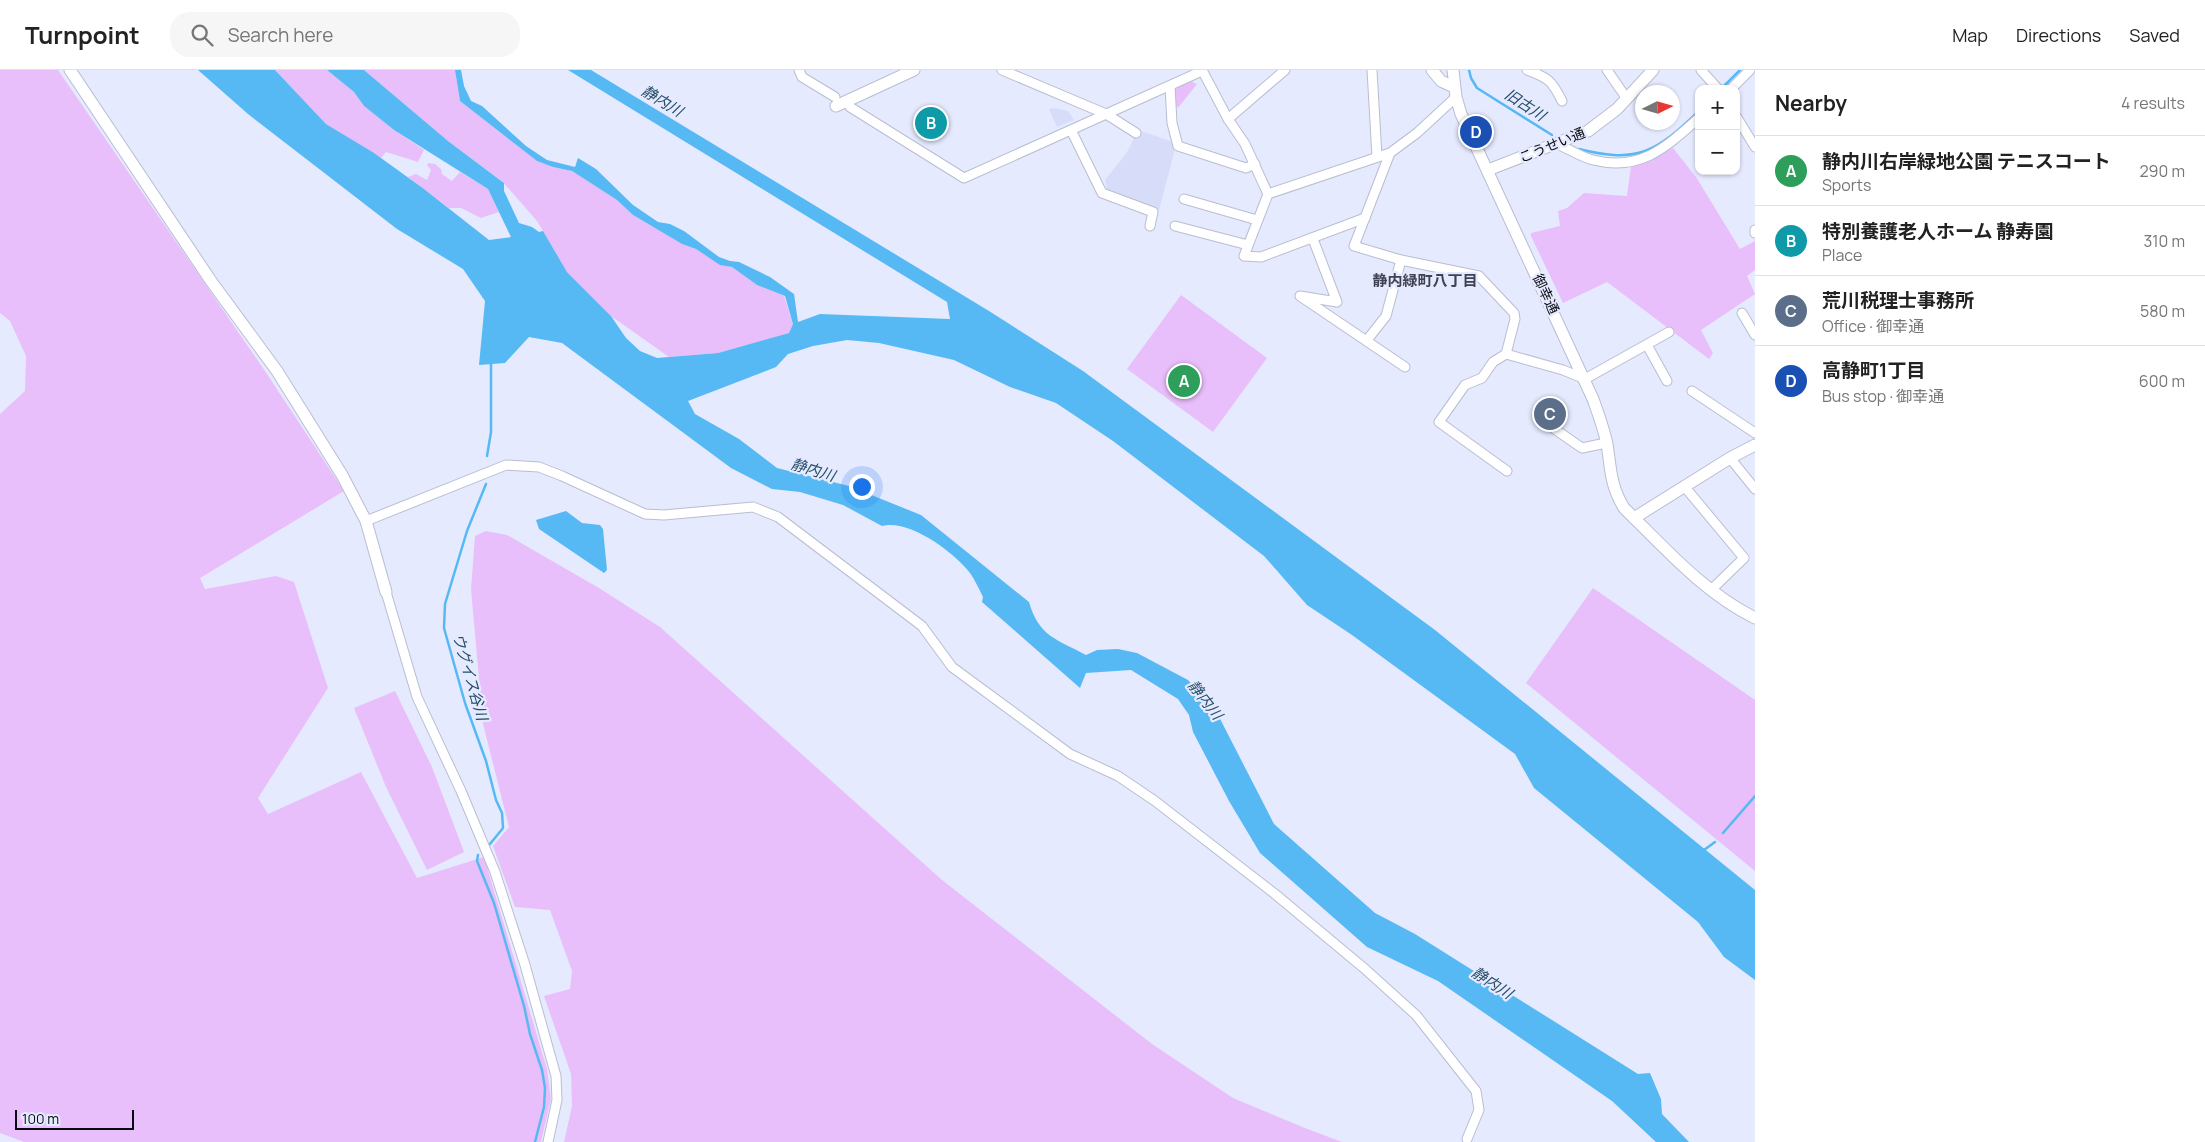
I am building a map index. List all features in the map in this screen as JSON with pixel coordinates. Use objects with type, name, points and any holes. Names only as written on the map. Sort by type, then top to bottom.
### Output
[{"type":"street","points":[[70,70],[211,281],[276,370],[342,475],[366,521],[417,697],[461,791],[495,872],[525,965],[556,1076],[558,1100],[548,1142]]},
{"type":"street","points":[[799,70],[802,77],[835,101],[914,70]]},
{"type":"street","points":[[1002,70],[1106,114],[1136,133]]},
{"type":"street","points":[[1228,119],[1285,70]]},
{"type":"street","points":[[1372,70],[1377,157]]},
{"type":"street","points":[[1268,194],[1390,153],[1417,133],[1455,92],[1432,70]]},
{"type":"street","name":"御幸通","points":[[1453,70],[1455,92],[1461,114],[1585,379],[1606,443],[1616,495],[1624,508],[1711,590],[1732,606],[1755,618]]},
{"type":"street","points":[[1527,70],[1553,83],[1562,101]]},
{"type":"street","points":[[1607,70],[1627,99]]},
{"type":"street","name":"こうせい通","points":[[1488,170],[1578,136],[1598,126],[1627,99],[1652,70]]},
{"type":"street","points":[[1701,70],[1715,85]]},
{"type":"street","points":[[1735,85],[1750,70]]},
{"type":"street","points":[[850,107],[964,178],[1202,71],[1228,119],[1246,144],[1268,194],[1244,256],[1261,257],[1365,218]]},
{"type":"street","points":[[1170,86],[1172,123],[1178,146],[1246,168],[1255,164]]},
{"type":"street","points":[[1558,144],[1592,159],[1626,163],[1660,151],[1695,121]]},
{"type":"street","points":[[1740,123],[1755,147]]},
{"type":"street","points":[[1070,130],[1102,192],[1153,212],[1150,226]]},
{"type":"street","points":[[1390,153],[1354,246],[1402,260],[1479,276],[1514,314],[1515,319],[1506,354],[1493,362],[1482,378],[1465,385],[1439,422],[1507,471]]},
{"type":"street","points":[[1184,199],[1257,220]]},
{"type":"street","points":[[1175,226],[1248,245]]},
{"type":"street","points":[[1313,239],[1337,302],[1300,296],[1405,367]]},
{"type":"street","points":[[1367,340],[1386,316],[1402,260]]},
{"type":"street","points":[[1742,313],[1755,335]]},
{"type":"street","points":[[1506,354],[1563,370],[1585,379],[1669,332]]},
{"type":"street","points":[[1647,345],[1667,381]]},
{"type":"street","points":[[1692,391],[1755,433]]},
{"type":"street","points":[[1543,421],[1582,448],[1606,443]]},
{"type":"street","points":[[1634,518],[1730,458],[1755,445]]},
{"type":"street","points":[[1730,458],[1755,489]]},
{"type":"street","points":[[366,521],[506,465],[538,467],[645,514],[664,515],[753,507],[778,517],[922,626],[952,667],[1070,754],[1118,776],[1155,801],[1275,894],[1366,969],[1416,1015],[1476,1091],[1479,1110],[1467,1139]]},
{"type":"street","points":[[1684,486],[1744,558],[1711,590]]},
{"type":"shaded area","points":[[0,70],[58,70],[267,374],[344,491],[200,578],[205,589],[276,576],[294,582],[328,688],[258,798],[268,814],[361,772],[417,878],[484,857],[547,1069],[551,1099],[541,1142],[24,1142],[0,1133],[0,414],[25,391],[26,356],[10,321],[0,313]]},
{"type":"shaded area","points":[[275,70],[327,70],[354,92],[364,106],[394,130],[424,150],[418,162],[386,152],[381,158],[326,124]]},
{"type":"shaded area","points":[[364,70],[455,70],[460,101],[537,161],[572,171],[617,200],[633,215],[682,244],[696,249],[720,264],[732,267],[757,285],[784,296],[793,324],[789,333],[718,353],[669,357],[611,316],[567,272],[537,221],[502,181],[448,141]]},
{"type":"shaded area","points":[[1191,81],[1197,84],[1178,108],[1175,104],[1174,88]]},
{"type":"shaded area","points":[[1054,108],[1068,111],[1074,120],[1057,127],[1049,109]]},
{"type":"shaded area","points":[[1138,130],[1173,142],[1174,153],[1159,210],[1108,193],[1105,180],[1126,154]]},
{"type":"shaded area","points":[[1673,148],[1696,177],[1740,249],[1755,241],[1755,270],[1747,276],[1755,294],[1701,330],[1713,353],[1709,359],[1607,282],[1563,303],[1531,236],[1531,233],[1560,226],[1558,211],[1567,208],[1584,193],[1627,196],[1631,166],[1652,160]]},
{"type":"shaded area","points":[[428,163],[435,164],[441,169],[442,174],[452,181],[460,172],[488,189],[499,212],[481,218],[461,208],[449,208],[408,177],[416,174],[427,180],[431,170],[427,165]]},
{"type":"shaded area","points":[[1181,295],[1267,358],[1213,432],[1127,369]]},
{"type":"shaded area","points":[[486,531],[507,535],[599,588],[660,627],[942,880],[1152,1044],[1233,1098],[1342,1142],[564,1142],[572,1106],[571,1074],[544,996],[570,989],[572,971],[550,910],[515,907],[493,846],[509,827],[483,724],[471,589],[475,536]]},
{"type":"shaded area","points":[[1593,588],[1755,700],[1755,871],[1526,683]]},
{"type":"shaded area","points":[[395,691],[432,767],[464,852],[427,870],[386,787],[354,708]]},
{"type":"water","name":"静内川","points":[[198,70],[275,70],[326,124],[374,153],[489,240],[511,237],[488,189],[394,130],[364,106],[354,92],[327,70],[364,70],[448,141],[504,183],[504,191],[519,223],[532,227],[539,232],[543,231],[567,272],[611,316],[626,338],[640,351],[657,358],[718,353],[789,333],[793,324],[785,296],[757,285],[732,267],[720,265],[696,249],[682,244],[633,215],[617,200],[572,171],[537,161],[460,101],[455,70],[461,70],[464,86],[471,101],[482,106],[526,146],[547,160],[575,167],[578,158],[596,169],[633,205],[658,222],[670,224],[684,231],[719,257],[739,262],[770,277],[794,294],[798,322],[820,314],[950,319],[947,302],[568,70],[591,70],[989,311],[1083,371],[1435,630],[1755,890],[1755,980],[1724,957],[1698,922],[1534,788],[1515,754],[1352,635],[1307,605],[1264,556],[1113,441],[1056,403],[1010,387],[954,360],[879,343],[847,340],[813,346],[788,354],[776,367],[688,401],[695,414],[739,439],[777,468],[849,486],[921,515],[1029,602],[1038,623],[1050,636],[1086,655],[1097,650],[1118,649],[1137,653],[1188,680],[1216,711],[1274,824],[1375,913],[1415,934],[1638,1074],[1650,1073],[1661,1099],[1662,1114],[1689,1142],[1656,1142],[1612,1101],[1438,981],[1367,947],[1260,853],[1229,801],[1193,732],[1189,715],[1178,699],[1131,670],[1086,673],[1080,688],[982,602],[983,597],[970,573],[953,556],[930,539],[905,527],[882,526],[843,505],[800,492],[772,489],[731,468],[562,343],[529,337],[505,363],[479,365],[485,301],[463,269],[397,229],[248,114]]},
{"type":"water","points":[[566,511],[582,523],[600,525],[603,529],[607,570],[604,573],[539,529],[536,520]]},
{"type":"waterway","name":"旧古川","points":[[1469,70],[1477,88],[1552,135]]},
{"type":"waterway","name":"旧古川","points":[[1725,85],[1740,70]]},
{"type":"waterway","name":"旧古川","points":[[1579,149],[1617,155],[1645,151],[1658,145],[1695,115]]},
{"type":"waterway","name":"ウグイス谷川","points":[[487,456],[491,432],[491,363]]},
{"type":"waterway","name":"ウグイス谷川","points":[[486,484],[467,531],[445,604],[444,628],[465,703],[486,761],[496,800],[502,813],[503,828],[490,844]]},
{"type":"waterway","points":[[1723,833],[1755,796]]},
{"type":"waterway","points":[[1704,850],[1715,842]]},
{"type":"waterway","name":"ウグイス谷川","points":[[478,855],[477,861],[494,903],[524,1006],[530,1034],[542,1070],[545,1088],[544,1107],[535,1142]]},
{"type":"place","name":"特別養護老人ホーム 静寿園","points":[[931,123]]},
{"type":"place","name":"高静町1丁目","points":[[1476,132]]},
{"type":"place","name":"静内川右岸緑地公園 テニスコート","points":[[1184,381]]},
{"type":"place","name":"荒川税理士事務所","points":[[1550,414]]},
{"type":"district","name":"静内緑町八丁目","points":[[1425,281]]}]
